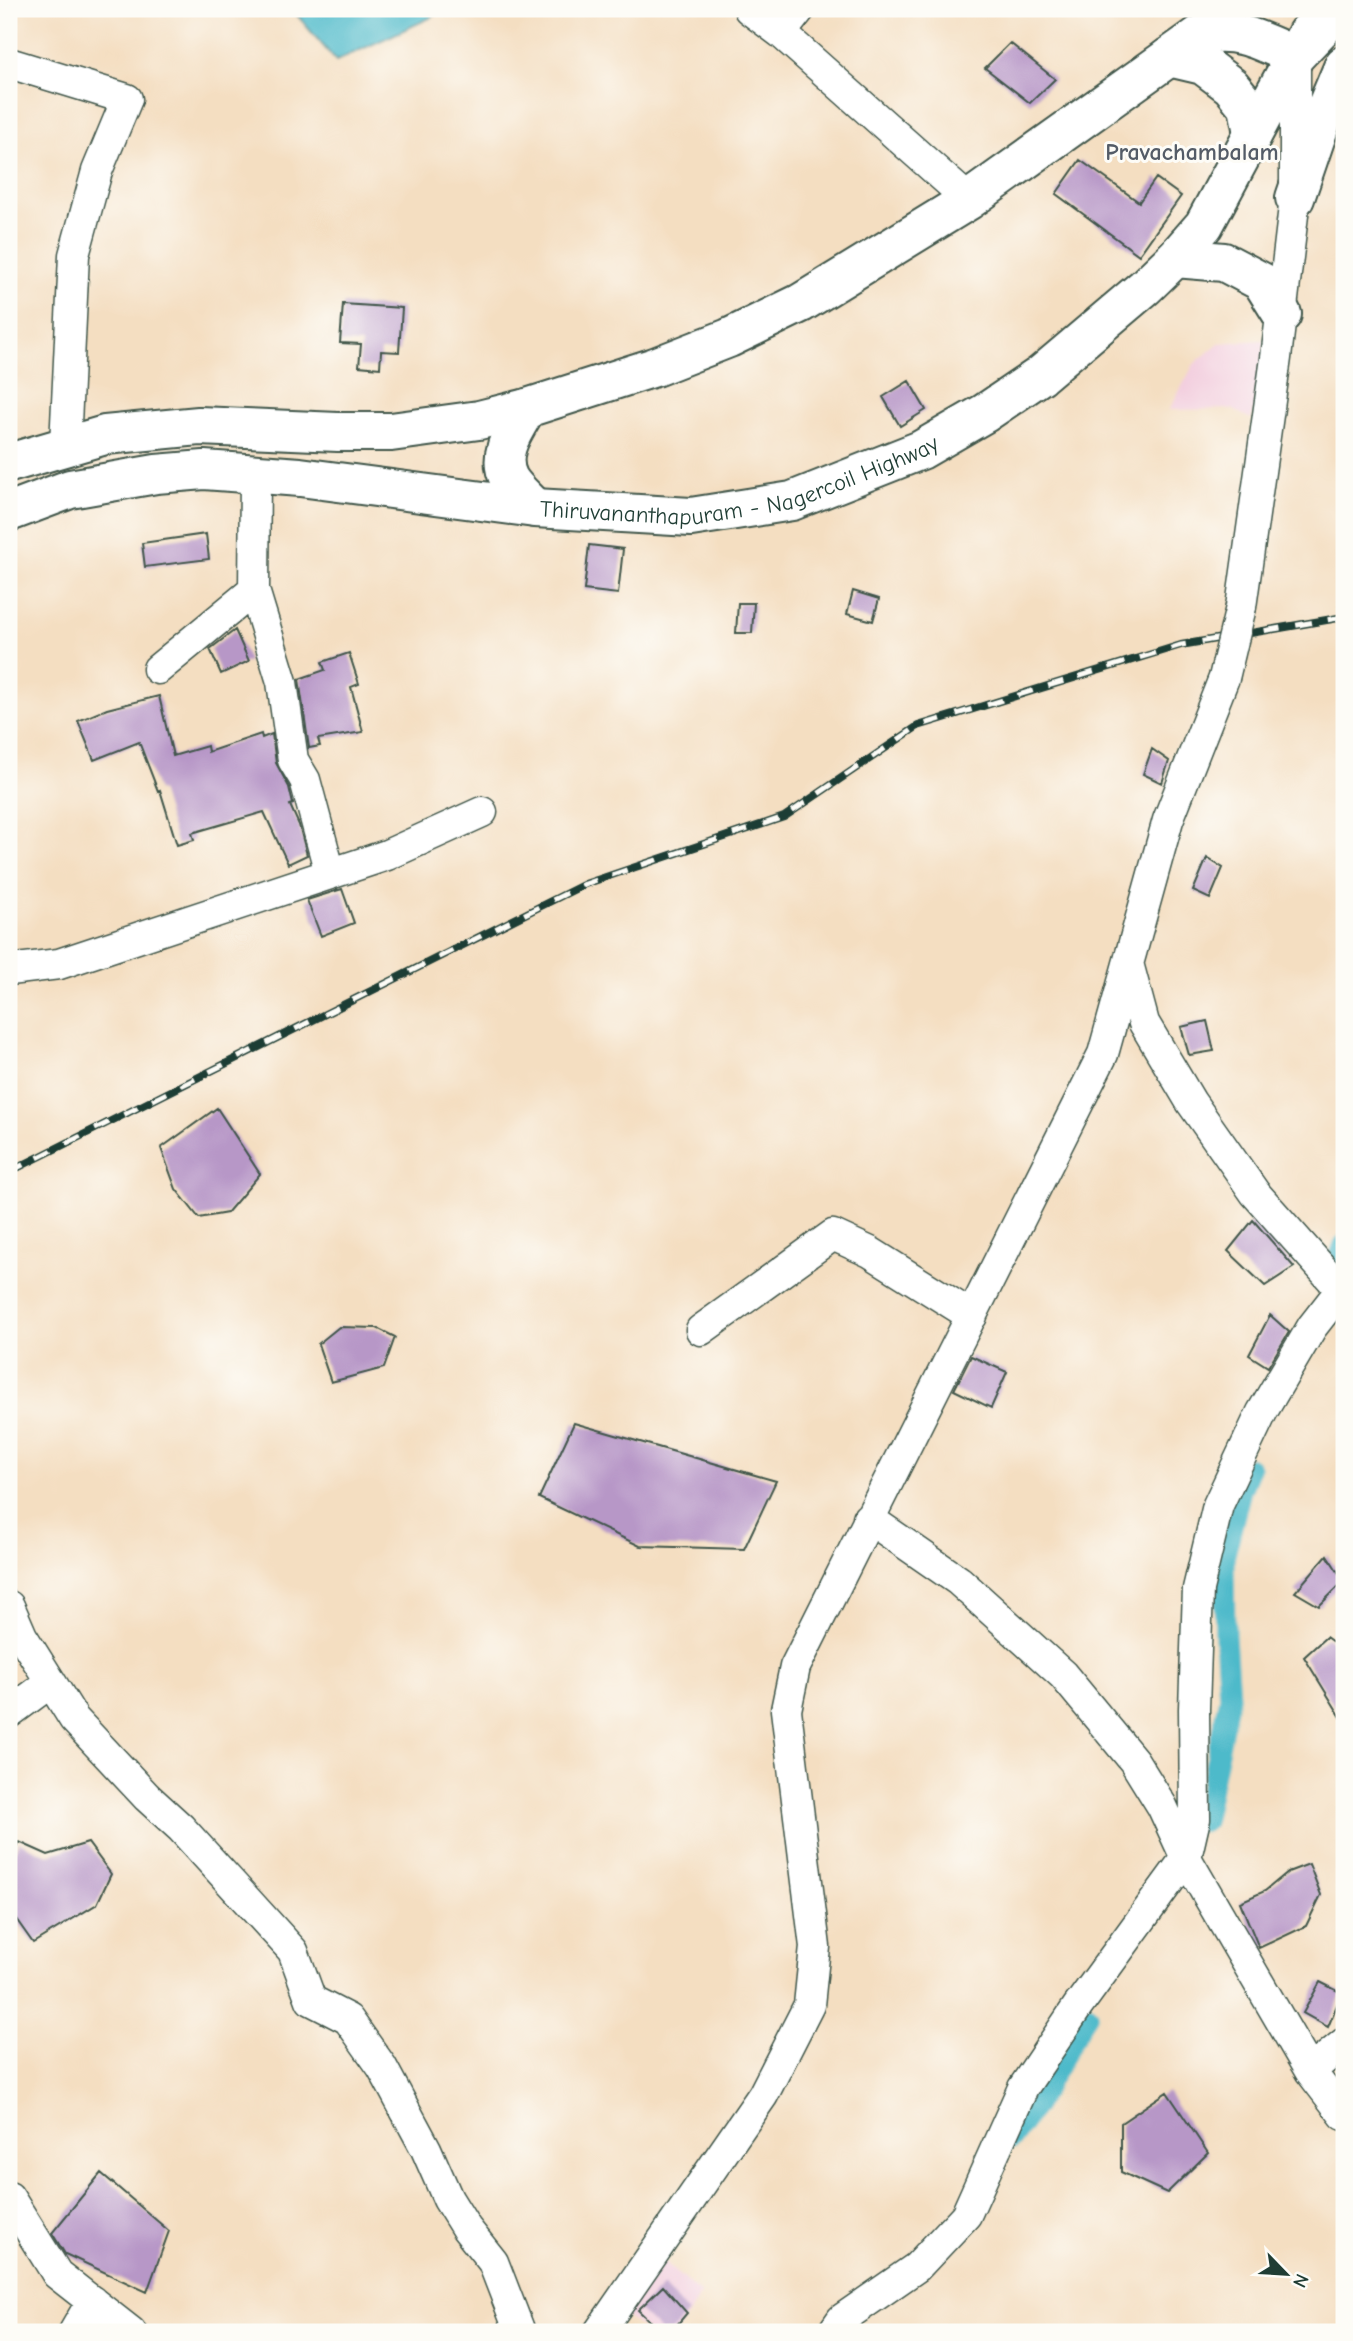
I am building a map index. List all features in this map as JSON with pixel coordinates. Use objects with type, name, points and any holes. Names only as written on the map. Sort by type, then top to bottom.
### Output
[{"type":"main road","points":[[9,463],[106,435],[200,426],[391,432],[479,420],[527,408],[655,367],[729,338],[801,303],[969,200],[1149,74],[1235,9]]},
{"type":"main road","points":[[1200,35],[1220,31],[1252,37],[1294,56],[1320,9]]},
{"type":"main road","name":"Thiruvananthapuram - Nagercoil Highway","points":[[9,512],[70,489],[156,474],[204,470],[300,477],[535,508],[608,522],[691,517],[792,501],[921,450],[985,413],[1041,375],[1146,287],[1204,225],[1294,56],[1340,9]]},
{"type":"main road","points":[[1169,57],[1203,65],[1231,86],[1248,107],[1253,133]]},
{"type":"main road","points":[[1295,198],[1324,113],[1344,65]]},
{"type":"main road","points":[[1175,258],[1224,262],[1262,282],[1282,314]]},
{"type":"main road","points":[[527,408],[509,438],[504,462],[510,480],[535,508]]},
{"type":"street","points":[[749,9],[781,33],[969,200]]},
{"type":"street","points":[[781,33],[800,9]]},
{"type":"street","points":[[599,2332],[763,2095],[809,2005],[816,1947],[786,1710],[794,1667],[1103,1054],[1168,820],[1224,678],[1241,607],[1282,314],[1295,198],[1294,56]]},
{"type":"street","points":[[9,63],[127,99],[97,171],[74,256],[65,445]]},
{"type":"street","points":[[255,475],[254,590],[282,682],[293,761],[305,780],[330,873]]},
{"type":"street","points":[[159,669],[254,590]]},
{"type":"street","points":[[9,970],[59,964],[387,855],[482,812]]},
{"type":"street","points":[[833,2332],[842,2319],[917,2267],[966,2215],[1023,2088],[1078,2006],[1186,1858],[1195,1819],[1194,1709],[1198,1589],[1217,1505],[1262,1412],[1312,1327],[1343,1289],[1255,1193],[1191,1101],[1144,1023],[1128,965]]},
{"type":"street","points":[[701,1330],[833,1235],[870,1252],[972,1316]]},
{"type":"street","points":[[868,1518],[959,1581],[1063,1675],[1134,1761],[1162,1806],[1186,1858],[1310,2071],[1344,2115]]},
{"type":"street","points":[[9,1606],[22,1636],[74,1719],[107,1757],[181,1828],[293,1951],[311,2000],[348,2019],[382,2067],[426,2149],[448,2199],[466,2228],[493,2262],[520,2332]]},
{"type":"street","points":[[9,1713],[51,1682]]},
{"type":"street","points":[[1310,2071],[1344,2043]]},
{"type":"street","points":[[9,2197],[57,2274],[131,2332]]},
{"type":"street","points":[[74,2332],[92,2301]]},
{"type":"shaded area","points":[[1265,340],[1259,392],[1251,419],[1232,409],[1169,410],[1194,364],[1219,343]]},
{"type":"shaded area","points":[[660,2259],[701,2294],[677,2332],[648,2332],[626,2317]]},
{"type":"water","points":[[292,9],[443,9],[430,18],[336,61]]},
{"type":"building","points":[[1010,43],[1055,79],[1030,103],[985,68]]},
{"type":"building","points":[[1080,160],[1139,202],[1156,178],[1181,196],[1139,255],[1056,194]]},
{"type":"building","points":[[343,304],[402,308],[399,352],[381,351],[380,368],[359,366],[361,344],[340,343]]},
{"type":"building","points":[[909,381],[926,410],[900,426],[883,397]]},
{"type":"building","points":[[206,534],[209,559],[145,567],[142,543]]},
{"type":"building","points":[[589,545],[623,549],[618,594],[584,590]]},
{"type":"building","points":[[853,591],[879,599],[873,621],[847,614]]},
{"type":"building","points":[[738,603],[754,603],[752,633],[736,633]]},
{"type":"building","points":[[235,630],[249,661],[221,674],[210,649]]},
{"type":"building","points":[[349,653],[359,684],[351,687],[363,732],[318,739],[320,746],[309,748],[299,679],[325,670],[322,662]]},
{"type":"building","points":[[159,696],[173,756],[207,746],[208,752],[261,734],[262,738],[272,734],[276,763],[289,787],[293,804],[290,805],[307,855],[288,864],[264,812],[192,833],[194,840],[177,845],[160,790],[158,791],[139,742],[94,760],[78,721],[107,709]]},
{"type":"building","points":[[1152,749],[1169,761],[1162,783],[1143,774]]},
{"type":"building","points":[[1207,858],[1223,868],[1210,899],[1193,891]]},
{"type":"building","points":[[342,889],[354,923],[321,936],[307,900]]},
{"type":"building","points":[[1207,1021],[1214,1051],[1189,1055],[1181,1027]]},
{"type":"building","points":[[217,1108],[260,1174],[227,1213],[199,1218],[176,1189],[161,1148]]},
{"type":"building","points":[[1253,1220],[1294,1267],[1265,1286],[1228,1251]]},
{"type":"building","points":[[1270,1315],[1289,1332],[1268,1367],[1249,1355]]},
{"type":"building","points":[[339,1327],[377,1328],[395,1337],[384,1368],[331,1382],[318,1344]]},
{"type":"building","points":[[971,1356],[1007,1372],[991,1408],[954,1390]]},
{"type":"building","points":[[574,1423],[776,1481],[744,1549],[640,1546],[539,1498]]},
{"type":"building","points":[[1327,1555],[1344,1581],[1319,1606],[1295,1592]]},
{"type":"building","points":[[1326,1637],[1344,1650],[1344,1722],[1304,1657]]},
{"type":"building","points":[[19,1842],[48,1855],[88,1843],[111,1874],[97,1904],[33,1943],[9,1909],[9,1862]]},
{"type":"building","points":[[1309,1864],[1321,1895],[1306,1926],[1259,1948],[1240,1902],[1265,1891],[1288,1872]]},
{"type":"building","points":[[1320,1982],[1342,1993],[1328,2027],[1303,2013]]},
{"type":"building","points":[[1167,2092],[1208,2153],[1167,2193],[1121,2172],[1121,2123]]},
{"type":"building","points":[[101,2173],[169,2231],[147,2292],[65,2254],[52,2233]]},
{"type":"building","points":[[663,2286],[687,2313],[671,2332],[661,2332],[638,2310]]},
{"type":"waterway","points":[[1337,1264],[1344,1245]]},
{"type":"waterway","points":[[1204,1822],[1229,1697],[1224,1558],[1241,1490],[1250,1468]]},
{"type":"waterway","points":[[1011,2139],[1034,2107],[1087,2014]]},
{"type":"railway","points":[[9,1172],[585,884],[784,817],[918,726],[1181,645],[1344,617]]},
{"type":"district","name":"Pravachambalam","points":[[1192,152]]}]
